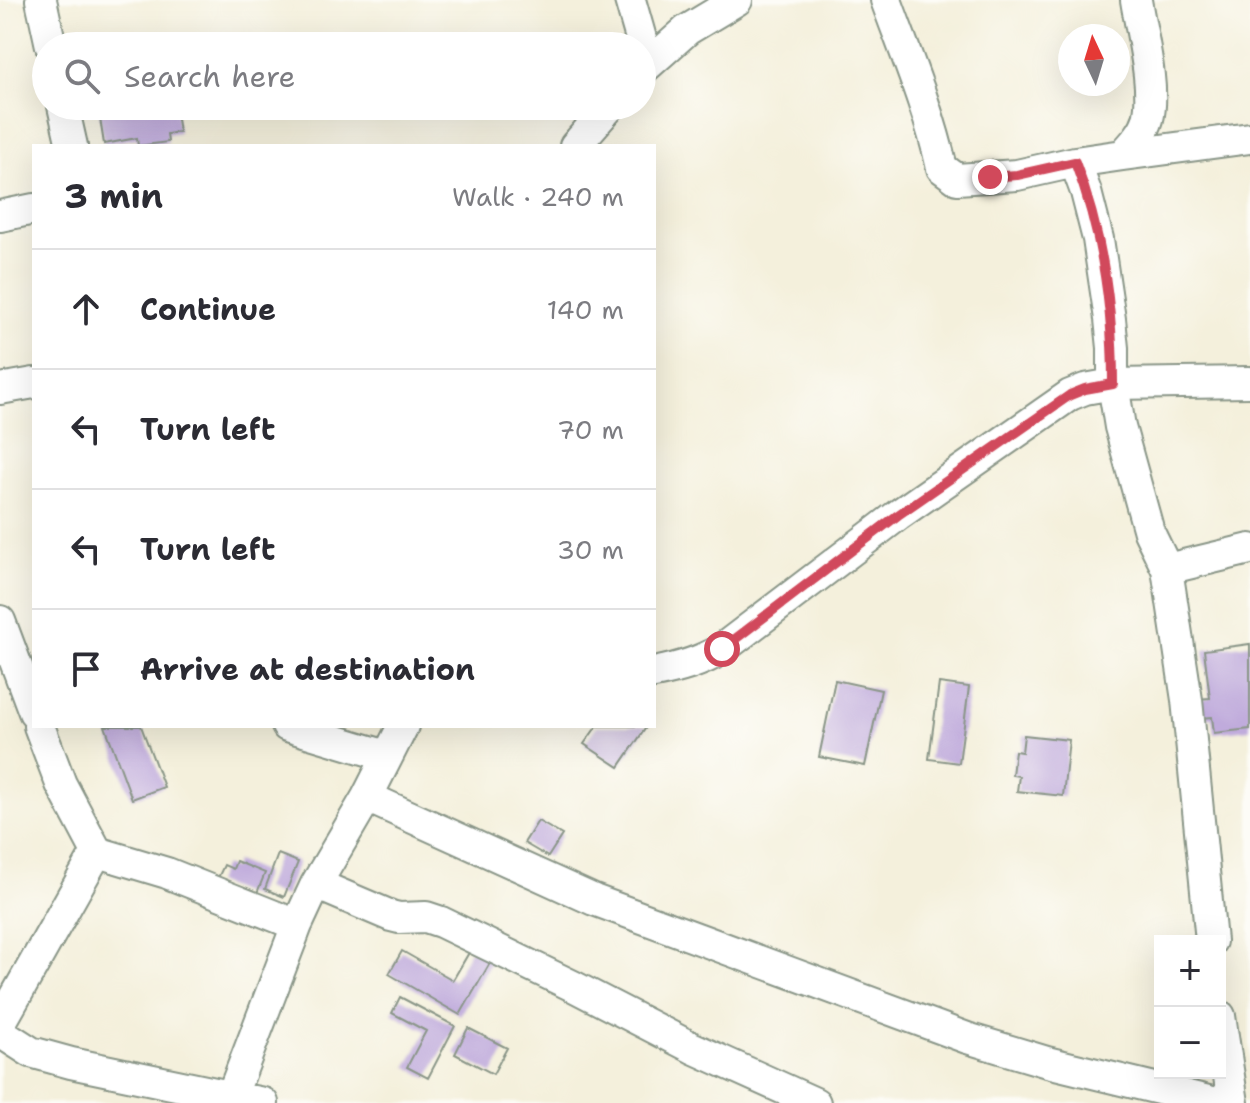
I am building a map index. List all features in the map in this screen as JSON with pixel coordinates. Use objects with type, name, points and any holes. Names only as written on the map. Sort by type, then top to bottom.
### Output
[{"type":"street","points":[[41,0],[48,32]]},
{"type":"street","points":[[630,0],[637,32]]},
{"type":"street","points":[[656,57],[687,30],[737,0]]},
{"type":"street","points":[[886,0],[919,90],[942,168],[957,179],[1017,175],[1075,162],[1250,138]]},
{"type":"street","points":[[1123,155],[1137,140],[1148,119],[1150,92],[1136,0]]},
{"type":"street","points":[[66,120],[72,144]]},
{"type":"street","points":[[577,144],[598,120]]},
{"type":"street","points":[[1075,162],[1098,239],[1110,319],[1113,384],[1120,427],[1149,532],[1167,569],[1187,700],[1210,935]]},
{"type":"street","points":[[0,216],[32,209]]},
{"type":"street","points":[[656,673],[704,660],[722,649],[898,515],[1070,395],[1113,384],[1250,382]]},
{"type":"street","points":[[0,389],[32,383]]},
{"type":"street","points":[[1167,569],[1250,549]]},
{"type":"street","points":[[0,621],[32,707]]},
{"type":"street","points":[[40,728],[61,784],[97,852],[167,873],[297,925]]},
{"type":"street","points":[[294,728],[387,756]]},
{"type":"street","points":[[231,1100],[297,925],[316,884],[367,797],[402,728]]},
{"type":"street","points":[[367,797],[594,900],[938,1028],[1047,1062],[1217,1103]]},
{"type":"street","points":[[0,1024],[97,852]]},
{"type":"street","points":[[316,884],[391,916],[426,917],[441,922],[693,1048],[815,1103]]},
{"type":"street","points":[[0,1032],[31,1052],[71,1063],[231,1100],[263,1103]]},
{"type":"street","points":[[1226,1056],[1233,1103]]},
{"type":"building","points":[[100,120],[177,120],[179,132],[167,134],[168,142],[138,144],[137,138],[104,144]]},
{"type":"building","points":[[1250,644],[1250,729],[1214,733],[1212,717],[1200,718],[1198,699],[1210,698],[1204,650]]},
{"type":"building","points":[[835,680],[881,690],[865,766],[819,757]]},
{"type":"building","points":[[939,683],[969,687],[959,763],[929,759]]},
{"type":"building","points":[[106,728],[142,728],[164,787],[132,799]]},
{"type":"building","points":[[596,728],[646,728],[619,767],[584,744]]},
{"type":"building","points":[[1024,735],[1069,740],[1063,796],[1017,791],[1019,776],[1012,775],[1015,751],[1022,752]]},
{"type":"building","points":[[538,821],[562,835],[548,857],[524,843]]},
{"type":"building","points":[[278,854],[298,862],[284,897],[265,889]]},
{"type":"building","points":[[236,861],[265,873],[255,898],[216,882],[224,865],[233,869]]},
{"type":"building","points":[[474,944],[494,956],[460,1015],[389,974],[402,951],[453,980]]},
{"type":"building","points":[[400,997],[455,1026],[428,1078],[407,1067],[426,1031],[392,1013]]},
{"type":"building","points":[[468,1028],[507,1048],[493,1074],[455,1054]]},
{"type":"route","points":[[722,649],[898,515],[1070,395],[1113,384],[1113,348],[1098,239],[1075,162],[1017,175],[990,177]]}]
